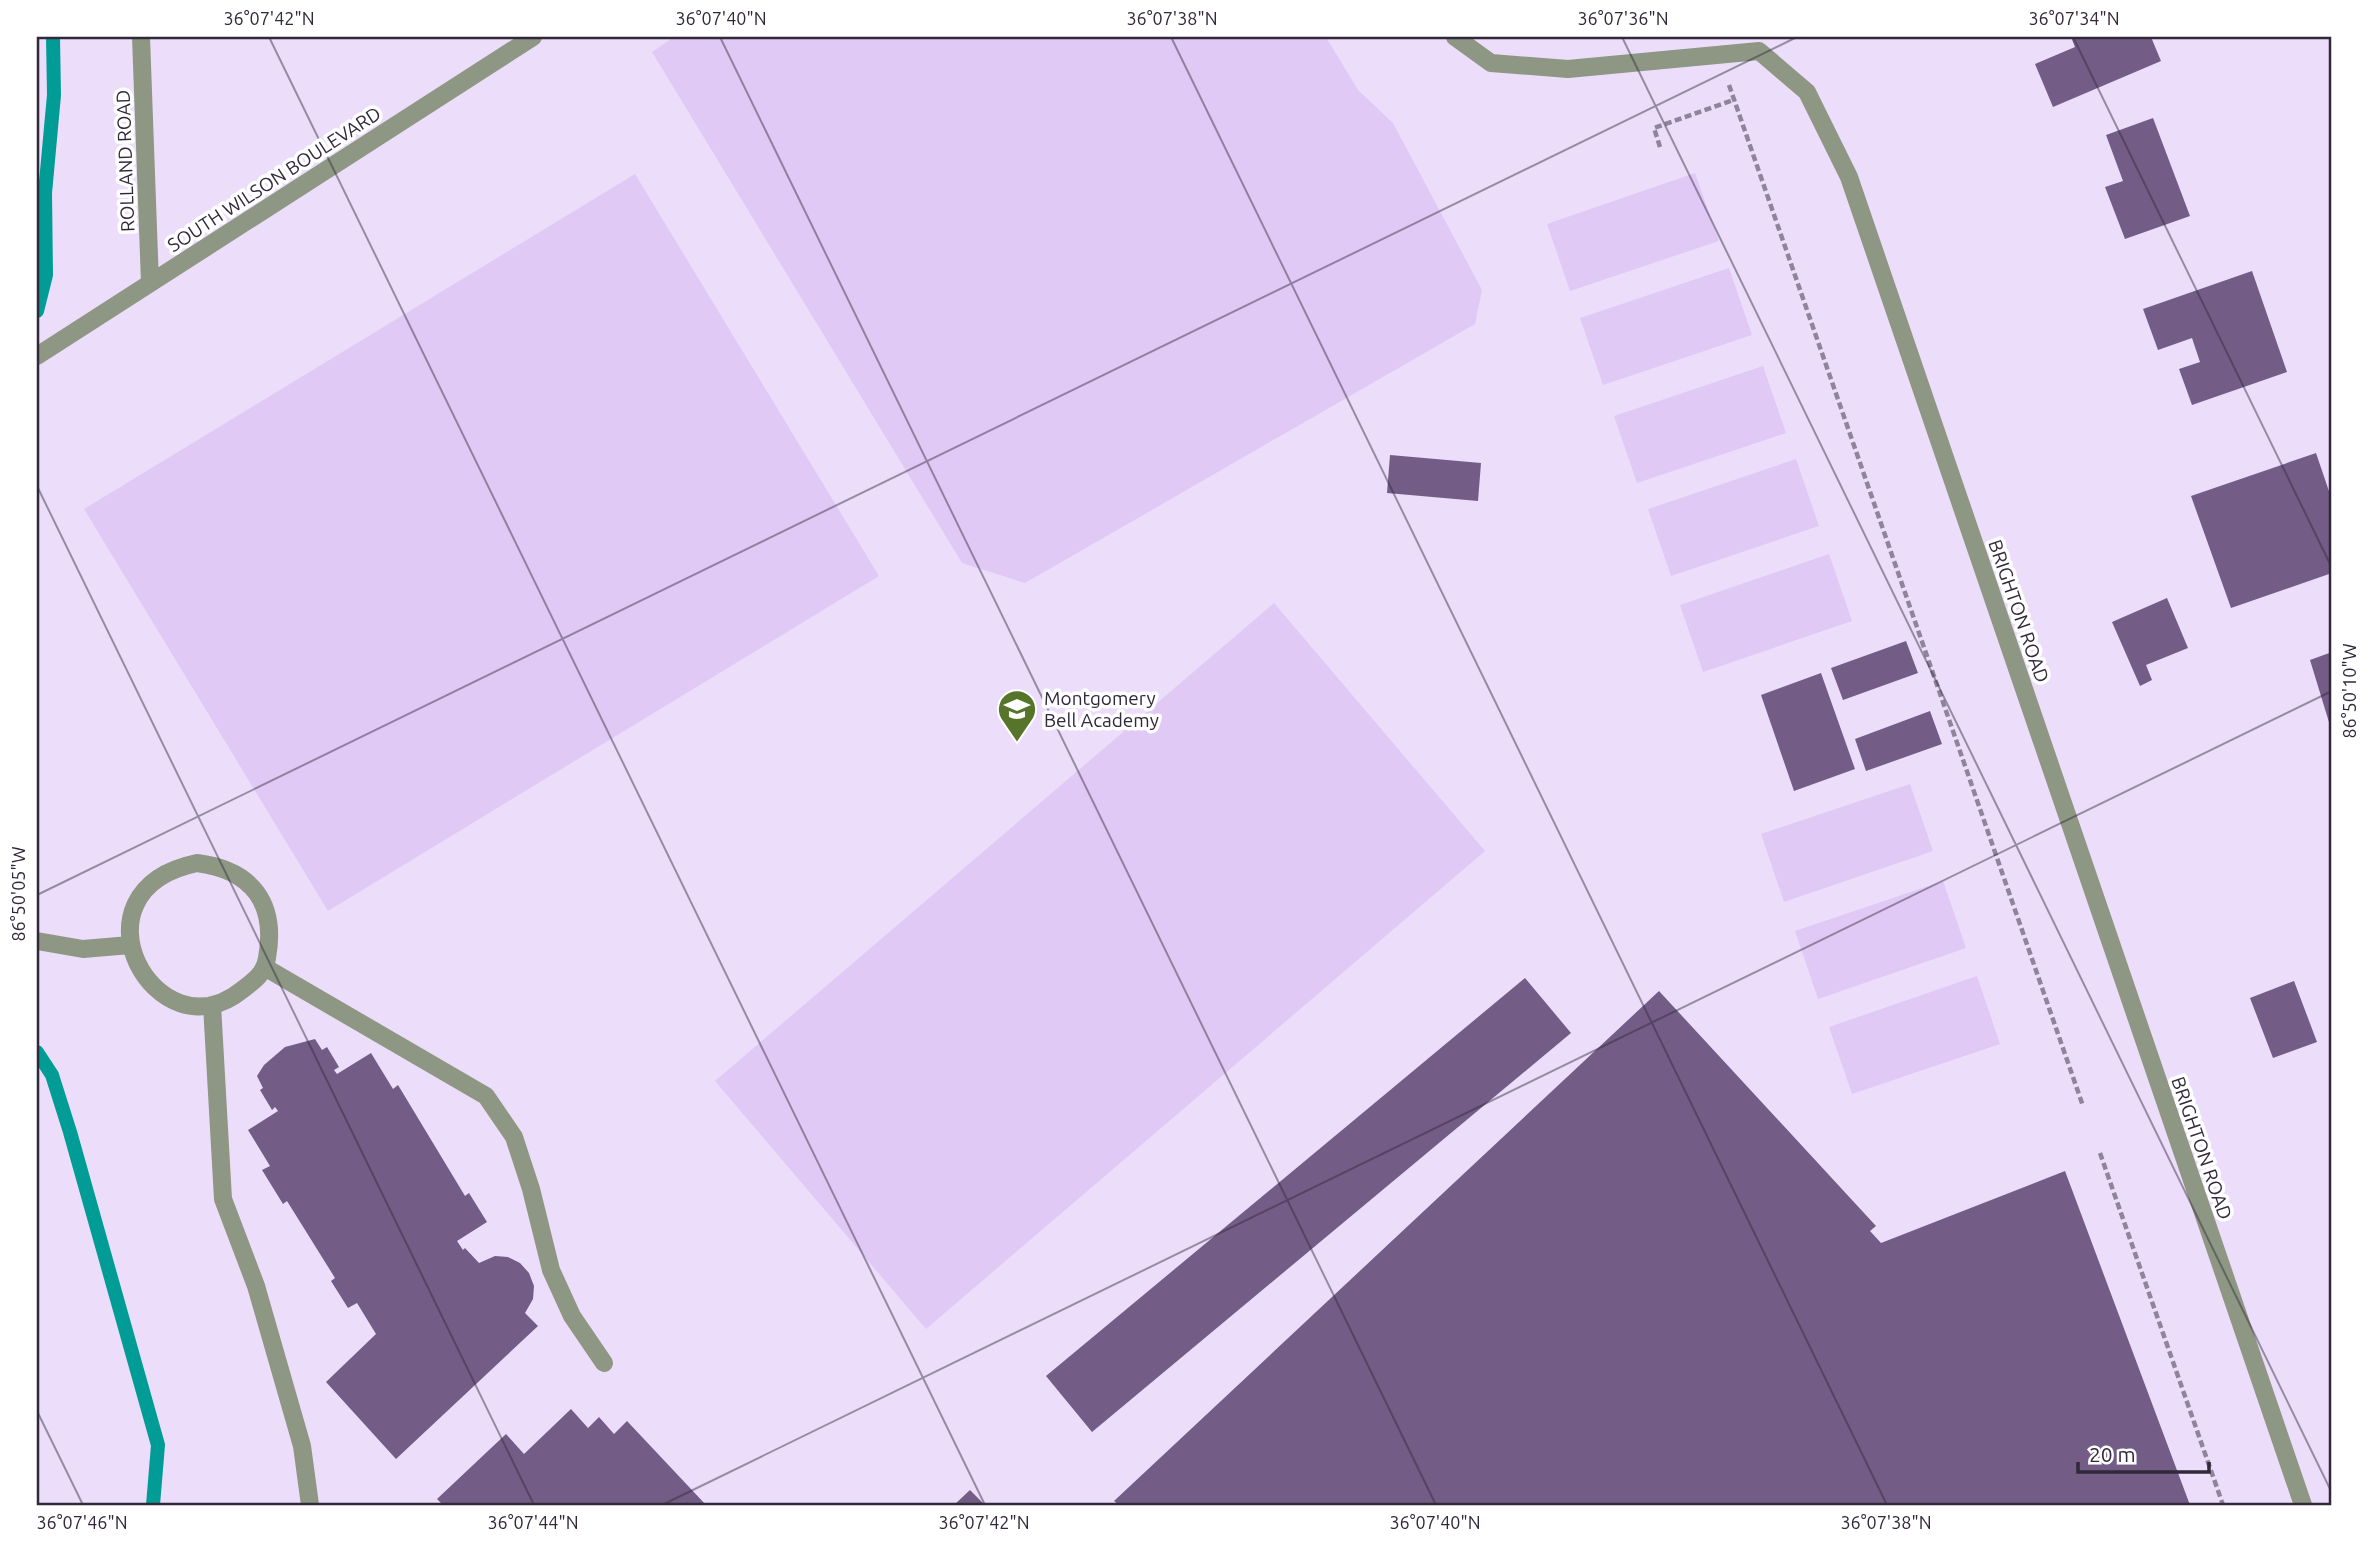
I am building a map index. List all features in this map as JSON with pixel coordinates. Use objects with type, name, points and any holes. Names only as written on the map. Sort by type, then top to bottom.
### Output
[{"type":"street","name":"ROLLAND ROAD","points":[[141,37],[150,283]]},
{"type":"street","name":"SOUTH WILSON BOULEVARD","points":[[37,356],[533,37]]},
{"type":"street","name":"BRIGHTON ROAD","points":[[1455,37],[1491,63],[1568,69],[1759,51],[1807,92],[1849,177],[2303,1505]]},
{"type":"street","points":[[197,863],[220,866],[242,877],[258,894],[268,915],[271,939],[266,968],[234,997],[212,1005],[189,1005],[168,998],[143,975],[130,945],[130,921],[138,899],[153,880],[173,868],[197,863]]},
{"type":"street","points":[[37,941],[83,949],[130,945]]},
{"type":"street","points":[[266,968],[486,1096],[514,1137],[531,1189],[551,1270],[572,1316],[604,1363]]},
{"type":"street","points":[[212,1005],[223,1199],[256,1286],[302,1446],[310,1505]]},
{"type":"path","points":[[1728,81],[2083,1106]]},
{"type":"path","points":[[1660,147],[1654,128],[1735,99]]},
{"type":"path","points":[[2100,1153],[2223,1505]]},
{"type":"shaded area","points":[[674,37],[1326,37],[1358,90],[1393,123],[1482,290],[1475,324],[1025,583],[962,563],[652,52]]},
{"type":"shaded area","points":[[1695,173],[1719,241],[1570,291],[1547,224]]},
{"type":"shaded area","points":[[635,174],[879,576],[328,911],[84,509]]},
{"type":"shaded area","points":[[1729,268],[1752,335],[1603,385],[1580,318]]},
{"type":"shaded area","points":[[1763,366],[1786,433],[1637,483],[1614,416]]},
{"type":"shaded area","points":[[1796,459],[1819,526],[1671,576],[1648,509]]},
{"type":"shaded area","points":[[1829,554],[1852,621],[1703,672],[1680,605]]},
{"type":"shaded area","points":[[1274,603],[1485,851],[926,1329],[715,1081]]},
{"type":"shaded area","points":[[1910,784],[1933,851],[1784,902],[1761,834]]},
{"type":"shaded area","points":[[1943,881],[1966,948],[1818,999],[1795,931]]},
{"type":"shaded area","points":[[1977,976],[2000,1044],[1852,1094],[1829,1027]]},
{"type":"building","points":[[2071,37],[2151,37],[2161,61],[2053,107],[2035,64],[2075,47]]},
{"type":"building","points":[[2153,118],[2190,216],[2125,239],[2105,187],[2123,181],[2106,135]]},
{"type":"building","points":[[2252,271],[2287,372],[2192,405],[2179,369],[2200,362],[2192,338],[2158,350],[2143,309]]},
{"type":"building","points":[[2316,453],[2332,500],[2332,573],[2231,608],[2191,496]]},
{"type":"building","points":[[1390,455],[1481,463],[1478,501],[1387,493]]},
{"type":"building","points":[[2167,598],[2188,648],[2146,665],[2152,680],[2140,686],[2112,622]]},
{"type":"building","points":[[1906,641],[1918,673],[1843,700],[1831,668]]},
{"type":"building","points":[[2332,652],[2332,732],[2310,660]]},
{"type":"building","points":[[1821,673],[1855,769],[1794,791],[1761,695]]},
{"type":"building","points":[[1930,711],[1942,744],[1866,771],[1855,739]]},
{"type":"building","points":[[1525,978],[1571,1033],[1092,1432],[1046,1376]]},
{"type":"building","points":[[2294,981],[2317,1042],[2273,1058],[2250,998]]},
{"type":"building","points":[[1659,991],[1876,1226],[1870,1231],[1881,1243],[2065,1171],[2190,1505],[1119,1505],[1114,1501]]},
{"type":"building","points":[[315,1039],[322,1050],[327,1047],[339,1067],[334,1070],[337,1074],[371,1053],[393,1089],[398,1085],[465,1196],[469,1193],[487,1222],[457,1241],[463,1250],[465,1248],[479,1263],[495,1256],[508,1257],[520,1263],[529,1273],[534,1286],[533,1299],[525,1313],[538,1326],[396,1459],[326,1382],[376,1334],[357,1303],[348,1308],[331,1281],[335,1278],[287,1201],[283,1204],[262,1170],[270,1166],[248,1130],[278,1111],[275,1107],[272,1110],[260,1090],[263,1088],[257,1076],[264,1065],[285,1047]]},
{"type":"building","points":[[571,1409],[588,1428],[599,1417],[614,1434],[627,1421],[706,1505],[443,1505],[437,1499],[506,1434],[524,1454]]},
{"type":"building","points":[[970,1490],[985,1505],[954,1505]]},
{"type":"waterway","points":[[37,311],[46,275],[45,193],[54,95],[53,37]]},
{"type":"waterway","points":[[37,1052],[52,1075],[70,1132],[158,1445],[153,1505]]},
{"type":"place","name":"Montgomery Bell Academy","points":[[1017,743]]}]
